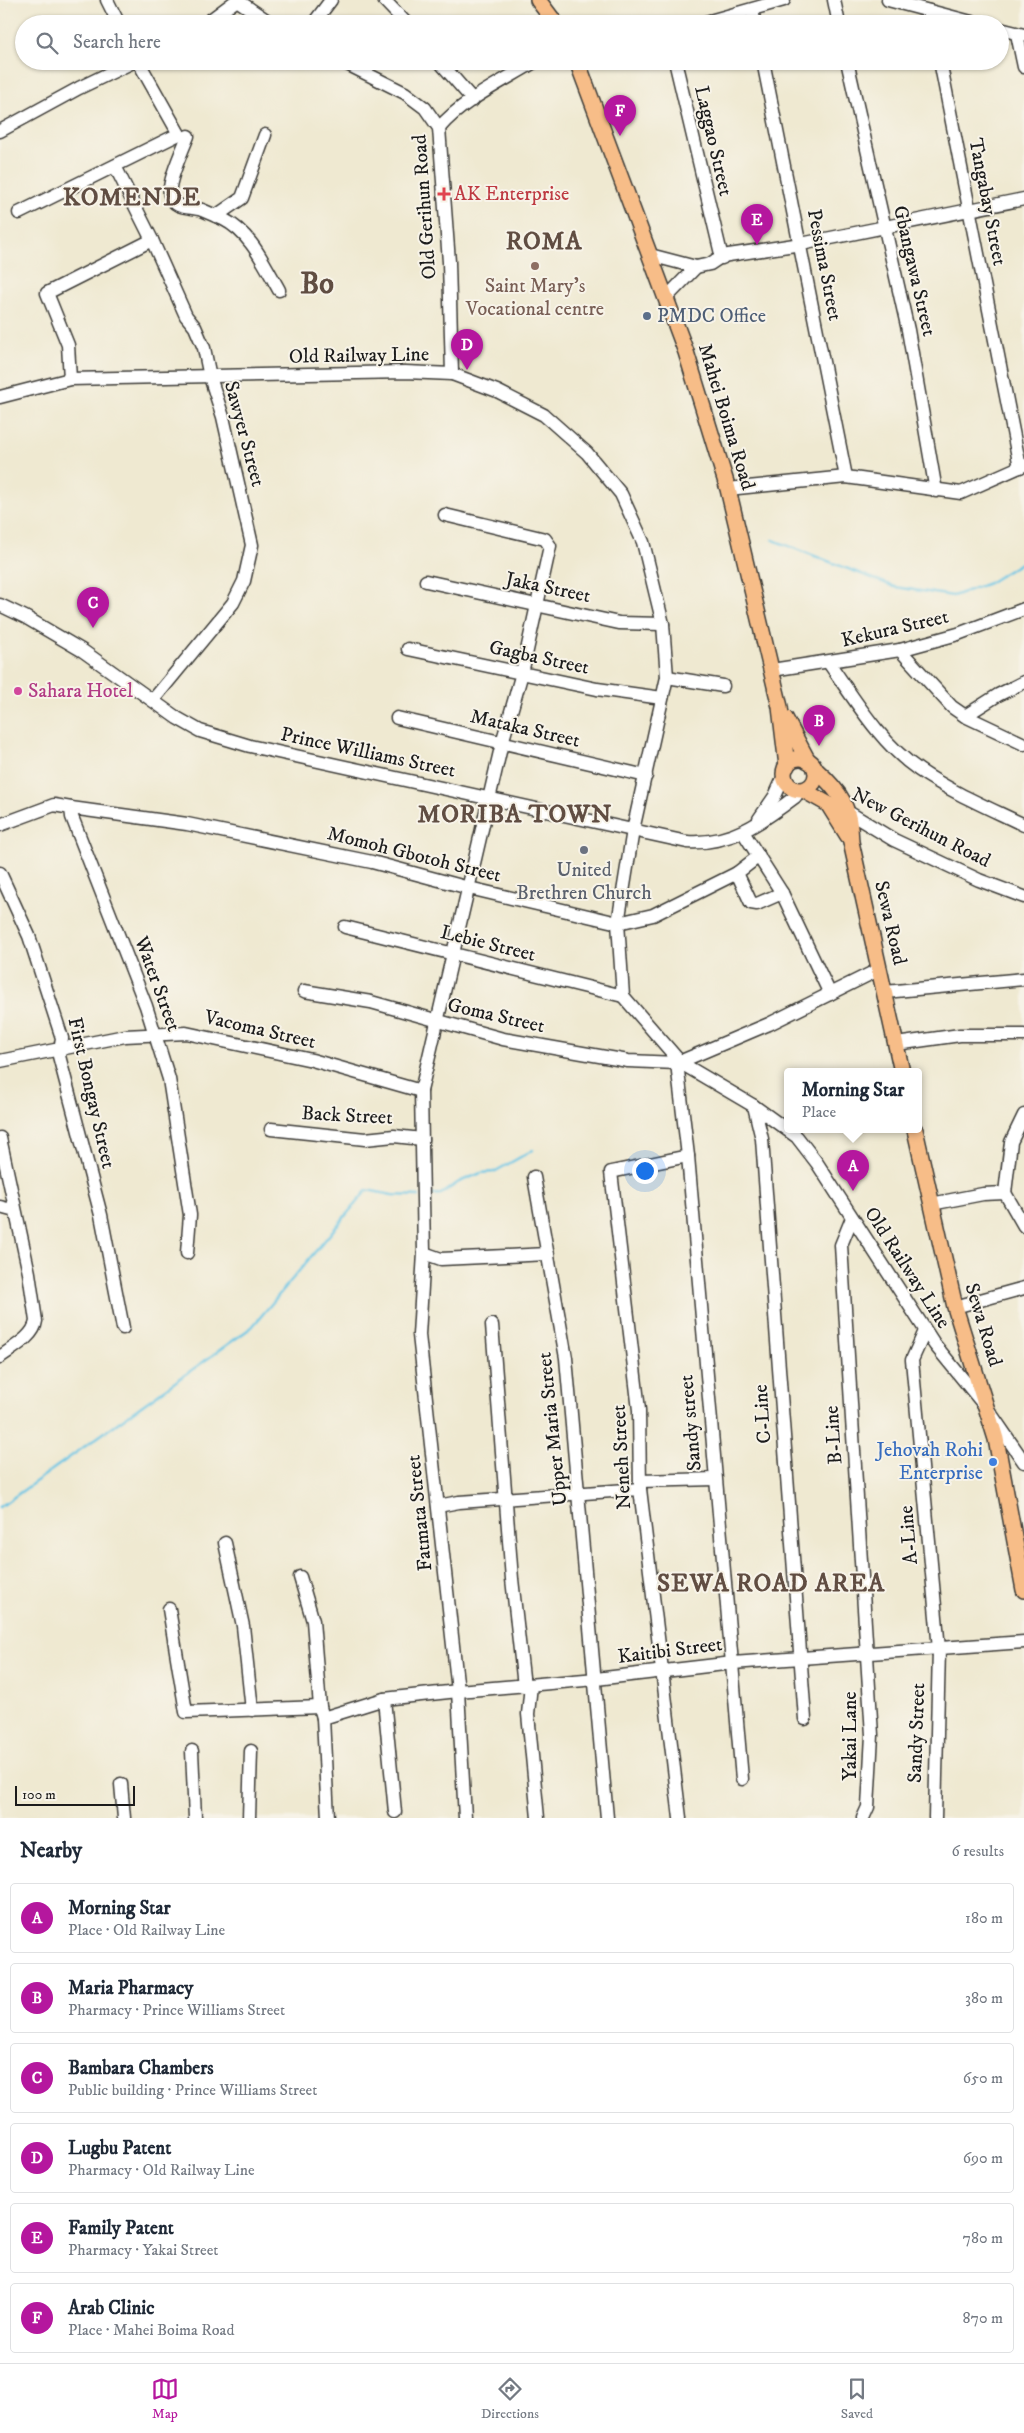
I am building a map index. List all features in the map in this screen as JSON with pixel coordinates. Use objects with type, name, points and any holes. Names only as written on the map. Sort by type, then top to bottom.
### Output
[{"type":"main road","points":[[538,0],[549,15]]},
{"type":"main road","name":"Mahei Boima Road","points":[[580,70],[686,352],[728,489],[780,708]]},
{"type":"main road","points":[[780,708],[812,765],[838,792],[848,810],[851,842]]},
{"type":"main road","points":[[780,708],[788,784],[828,804],[851,842]]},
{"type":"main road","points":[[786,770],[798,759],[812,765]]},
{"type":"main road","points":[[802,790],[814,782],[812,765]]},
{"type":"main road","name":"Sewa Road","points":[[851,842],[901,1068]]},
{"type":"main road","name":"Sewa Road","points":[[916,1133],[955,1307],[989,1411],[1006,1481],[1024,1590]]},
{"type":"street","points":[[106,0],[114,15]]},
{"type":"street","points":[[217,15],[237,0],[259,15]]},
{"type":"street","points":[[320,15],[331,0]]},
{"type":"street","points":[[384,0],[398,15]]},
{"type":"street","points":[[733,15],[784,0]]},
{"type":"street","points":[[834,0],[837,15]]},
{"type":"street","points":[[888,0],[945,15]]},
{"type":"street","points":[[752,10],[753,15]]},
{"type":"street","points":[[930,11],[931,15]]},
{"type":"street","points":[[1020,34],[1024,67]]},
{"type":"street","points":[[0,131],[79,88],[117,70]]},
{"type":"street","points":[[142,70],[184,135],[170,186],[170,195],[183,208],[200,209],[236,226],[259,254],[279,290]]},
{"type":"street","name":"Old Gerihun Road","points":[[359,70],[405,93],[425,108],[439,128],[449,262],[452,374]]},
{"type":"street","points":[[447,70],[473,100]]},
{"type":"street","points":[[439,128],[446,120],[473,100],[521,70]]},
{"type":"street","name":"Laggao Street","points":[[677,70],[722,257]]},
{"type":"street","name":"Pessima Street","points":[[765,70],[846,477]]},
{"type":"street","name":"Gbangawa Street","points":[[849,70],[920,388],[936,491]]},
{"type":"street","name":"Tangabay Street","points":[[942,70],[1022,466]]},
{"type":"street","points":[[19,213],[184,135]]},
{"type":"street","points":[[216,216],[242,198],[265,135]]},
{"type":"street","name":"Sawyer Street","points":[[115,166],[152,240],[186,316],[195,326],[204,348],[210,377],[223,417],[249,529],[251,557],[244,582],[233,603],[154,700]]},
{"type":"street","points":[[650,256],[696,267],[710,264],[722,257],[801,244],[1024,199]]},
{"type":"street","points":[[70,379],[68,345],[47,293],[152,240]]},
{"type":"street","points":[[666,298],[696,267]]},
{"type":"street","name":"Old Railway Line","points":[[0,397],[70,379],[405,372],[452,374],[497,391],[544,415],[587,453],[622,494],[643,542],[663,624],[666,677],[633,830],[618,923],[622,996],[679,1063],[754,1106],[784,1128]]},
{"type":"street","points":[[728,489],[846,477],[961,493],[1022,466]]},
{"type":"street","name":"Fatmata Street","points":[[445,515],[545,539],[550,546],[522,673],[502,743],[421,1091],[424,1254],[419,1335],[458,1691],[465,1818]]},
{"type":"street","name":"Jaka Street","points":[[426,582],[619,623],[663,624]]},
{"type":"street","name":"Prince Williams Street","points":[[0,605],[25,617],[82,651],[177,718],[200,731],[235,742],[490,799],[700,843],[729,838],[743,832],[795,797],[802,790]]},
{"type":"street","name":"Kekura Street","points":[[772,670],[829,663],[900,650],[958,634],[1024,608]]},
{"type":"street","name":"Gagba Street","points":[[408,649],[597,689],[662,698]]},
{"type":"street","points":[[900,650],[952,706],[965,716],[1024,744]]},
{"type":"street","points":[[829,663],[866,716],[899,753],[919,770],[1024,825]]},
{"type":"street","points":[[666,677],[723,686]]},
{"type":"street","points":[[965,716],[998,695],[1024,682]]},
{"type":"street","name":"Mataka Street","points":[[397,718],[646,776]]},
{"type":"street","name":"Prince Williams Street","points":[[756,823],[775,796],[786,770]]},
{"type":"street","points":[[0,825],[54,804],[71,808]]},
{"type":"street","name":"New Gerihun Road","points":[[828,804],[848,810],[867,825],[894,840],[979,880],[1024,897]]},
{"type":"street","name":"Momoh Gbotoh Street","points":[[71,808],[187,824],[372,862],[469,888],[618,923],[653,914],[738,873],[759,856]]},
{"type":"street","name":"Water Street","points":[[71,808],[72,817],[156,1033],[169,1079],[190,1215],[187,1254]]},
{"type":"street","points":[[743,832],[782,893],[830,994]]},
{"type":"street","name":"First Bongay Street","points":[[0,873],[29,936],[62,1038],[59,1056],[101,1215],[123,1328]]},
{"type":"street","points":[[738,873],[753,904],[782,893]]},
{"type":"street","name":"Lebie Street","points":[[345,927],[622,996]]},
{"type":"street","points":[[679,1063],[768,1024],[880,969]]},
{"type":"street","points":[[885,992],[1024,979]]},
{"type":"street","name":"Goma Street","points":[[304,991],[371,1002],[503,1039],[628,1061],[679,1063]]},
{"type":"street","name":"Vacoma Street","points":[[0,1061],[125,1036],[186,1032],[312,1060],[421,1091]]},
{"type":"street","points":[[896,1044],[960,1035],[1024,1035]]},
{"type":"street","name":"Sandy street","points":[[679,1063],[742,1779]]},
{"type":"street","name":"C-Line","points":[[754,1106],[762,1139],[805,1719]]},
{"type":"street","points":[[1024,1115],[1011,1142],[1005,1193],[1024,1226]]},
{"type":"street","name":"Back Street","points":[[271,1129],[366,1139],[394,1136],[422,1139]]},
{"type":"street","name":"Old Railway Line","points":[[791,1133],[797,1137],[817,1163],[925,1331],[989,1411],[1024,1462]]},
{"type":"street","points":[[0,1138],[29,1273],[35,1328],[0,1357]]},
{"type":"street","name":"Neneh Street","points":[[680,1818],[640,1485],[639,1410],[610,1172],[688,1156]]},
{"type":"street","name":"Upper Maria Street","points":[[534,1177],[566,1358],[607,1818]]},
{"type":"street","points":[[931,1204],[984,1194],[1005,1193]]},
{"type":"street","points":[[0,1207],[15,1211]]},
{"type":"street","name":"B-Line","points":[[852,1218],[841,1245],[868,1653]]},
{"type":"street","points":[[424,1254],[441,1259],[548,1254]]},
{"type":"street","points":[[955,1307],[1024,1288]]},
{"type":"street","points":[[492,1325],[512,1579],[528,1686],[528,1714],[538,1818]]},
{"type":"street","name":"A-Line","points":[[925,1331],[912,1360],[939,1649]]},
{"type":"street","points":[[438,1506],[459,1502],[579,1494],[640,1485],[716,1479]]},
{"type":"street","points":[[225,1543],[243,1626],[252,1710]]},
{"type":"street","points":[[300,1577],[312,1620],[321,1712],[328,1818]]},
{"type":"street","name":"Kaitibi Street","points":[[169,1609],[186,1712],[252,1710],[321,1712],[384,1699],[596,1679],[733,1663],[1024,1642]]},
{"type":"street","name":"Sandy Street","points":[[935,1818],[939,1649]]},
{"type":"street","name":"Yakai Lane","points":[[863,1818],[868,1807],[872,1735],[868,1653]]},
{"type":"street","points":[[384,1699],[395,1812]]},
{"type":"street","points":[[192,1752],[195,1818]]},
{"type":"street","points":[[249,1818],[251,1752]]},
{"type":"street","points":[[121,1784],[124,1818]]},
{"type":"waterway","points":[[773,540],[895,587],[953,596],[989,583],[1024,561]]},
{"type":"waterway","points":[[427,1195],[441,1194],[459,1182],[481,1173],[494,1172],[533,1150]]},
{"type":"waterway","points":[[0,1507],[252,1327],[367,1190],[392,1195],[419,1196]]},
{"type":"place","name":"Arab Clinic","points":[[620,136]]},
{"type":"place","name":"AK Enterprise","points":[[444,194]]},
{"type":"place","name":"Family Patent","points":[[757,245]]},
{"type":"place","name":"Saint Mary's Vocational centre","points":[[535,266]]},
{"type":"place","name":"PMDC Office","points":[[647,316]]},
{"type":"place","name":"Lugbu Patent","points":[[467,370]]},
{"type":"place","name":"Bambara Chambers","points":[[93,628]]},
{"type":"place","name":"Sahara Hotel","points":[[18,691]]},
{"type":"place","name":"Maria Pharmacy","points":[[819,746]]},
{"type":"place","name":"United Brethren Church","points":[[584,850]]},
{"type":"place","name":"Morning Star","points":[[853,1191]]},
{"type":"place","name":"Jehovah Rohi Enterprise","points":[[993,1462]]},
{"type":"district","name":"KOMENDE","points":[[132,197]]},
{"type":"district","name":"ROMA","points":[[544,241]]},
{"type":"district","name":"Bo","points":[[317,284]]},
{"type":"district","name":"MORIBA TOWN","points":[[515,814]]},
{"type":"district","name":"SEWA ROAD AREA","points":[[771,1583]]}]
